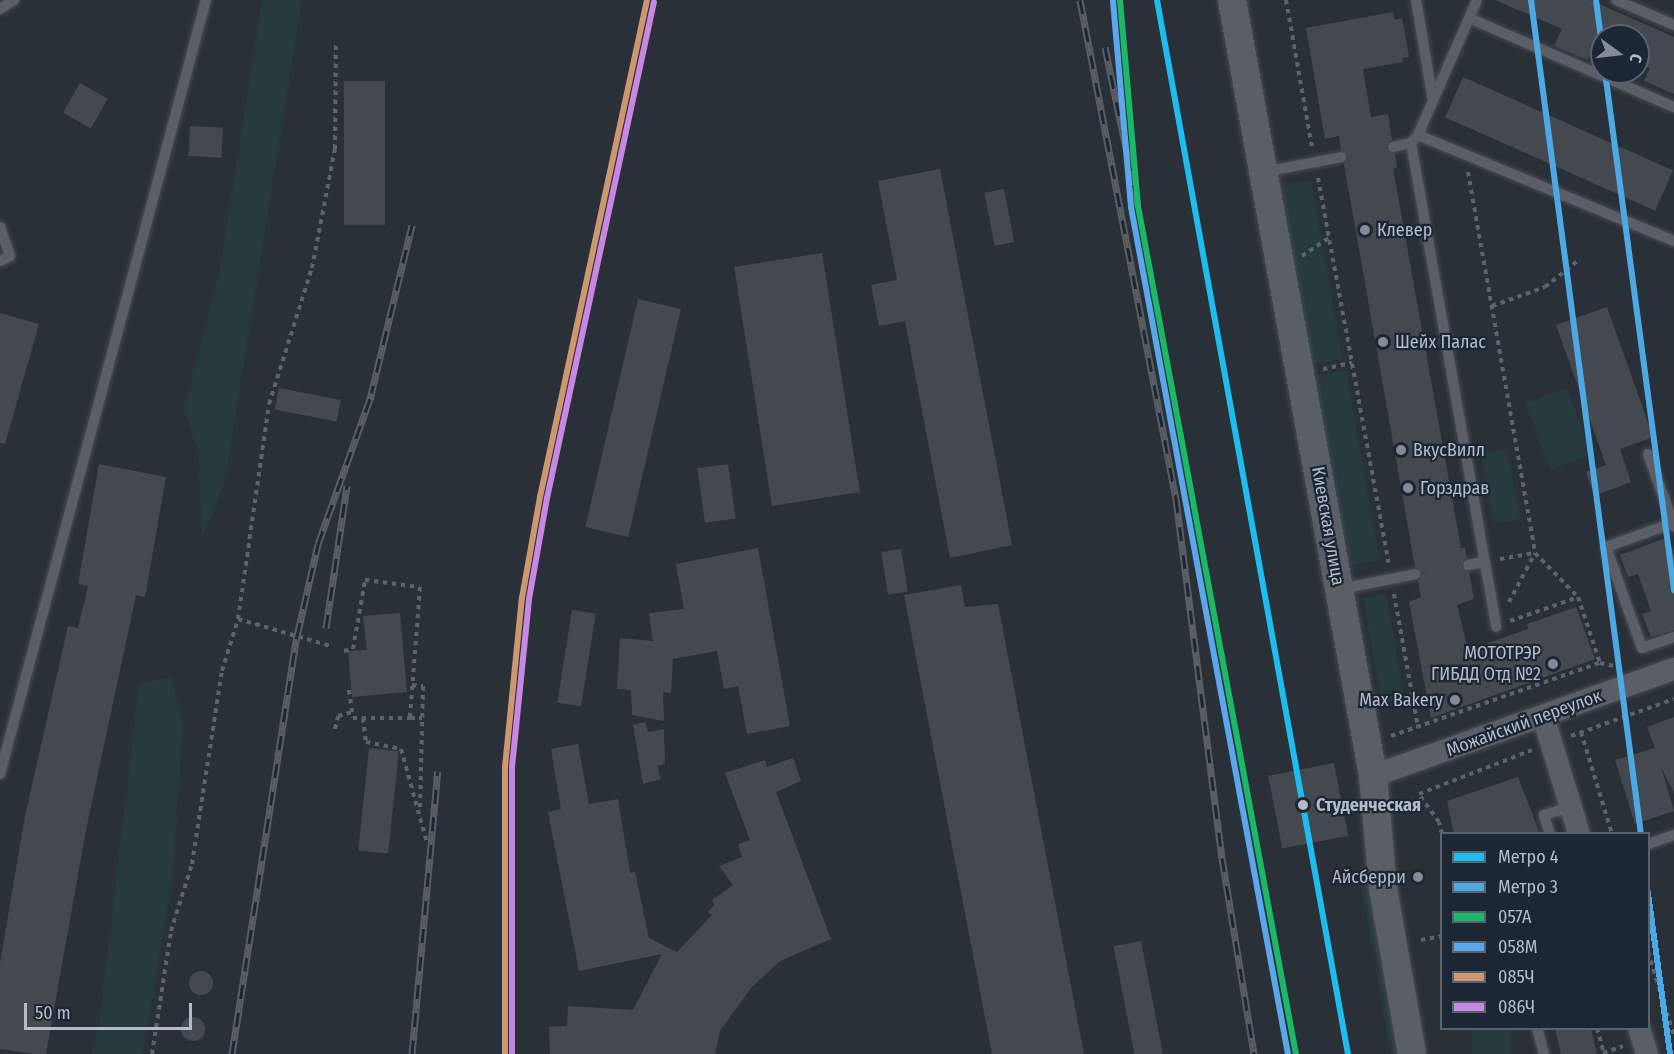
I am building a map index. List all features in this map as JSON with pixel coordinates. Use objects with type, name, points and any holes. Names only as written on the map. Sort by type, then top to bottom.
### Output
[{"type":"street","name":"Киевская улица","points":[[1237,1],[1264,172],[1373,776],[1383,888],[1412,1054]]},
{"type":"street","name":"Можайский переулок","points":[[1373,776],[1674,669]]},
{"type":"street","points":[[1543,716],[1578,832]]},
{"type":"lane","points":[[0,9],[14,0]]},
{"type":"lane","points":[[0,774],[206,0]]},
{"type":"lane","points":[[1416,0],[1433,100]]},
{"type":"lane","points":[[1477,0],[1414,139],[1496,627]]},
{"type":"lane","points":[[1616,0],[1674,25]]},
{"type":"lane","points":[[1469,18],[1674,107]]},
{"type":"lane","points":[[1393,147],[1414,139],[1465,154],[1674,241]]},
{"type":"lane","points":[[1264,172],[1342,157]]},
{"type":"lane","points":[[0,227],[10,255],[0,261]]},
{"type":"lane","points":[[1648,454],[1673,524],[1606,547],[1642,648],[1674,637]]},
{"type":"lane","points":[[1468,565],[1484,562]]},
{"type":"lane","points":[[1339,589],[1416,574]]},
{"type":"lane","points":[[1549,832],[1545,815],[1571,807]]},
{"type":"lane","points":[[1650,843],[1674,835]]},
{"type":"lane","points":[[1537,1030],[1544,1054]]},
{"type":"path","points":[[1286,0],[1418,728]]},
{"type":"path","points":[[152,1054],[171,931],[192,864],[222,671],[238,619],[269,404],[312,268],[335,149],[336,44]]},
{"type":"path","points":[[1465,154],[1535,553],[1578,597],[1600,663]]},
{"type":"path","points":[[1492,306],[1545,287],[1580,259]]},
{"type":"path","points":[[1321,369],[1352,363]]},
{"type":"path","points":[[1484,562],[1535,553]]},
{"type":"path","points":[[1496,627],[1535,553]]},
{"type":"path","points":[[344,651],[353,650],[365,580],[420,587],[410,718]]},
{"type":"path","points":[[1496,627],[1578,597]]},
{"type":"path","points":[[238,619],[331,646]]},
{"type":"path","points":[[1378,738],[1418,728],[1600,663],[1620,667]]},
{"type":"path","points":[[412,685],[423,686],[420,814]]},
{"type":"path","points":[[349,690],[353,718],[422,718]]},
{"type":"path","points":[[1562,739],[1674,699]]},
{"type":"path","points":[[335,729],[338,717],[352,712]]},
{"type":"path","points":[[363,718],[366,742],[401,749],[427,843]]},
{"type":"path","points":[[1581,732],[1611,832]]},
{"type":"path","points":[[1442,832],[1439,822],[1419,794],[1538,748]]},
{"type":"path","points":[[1421,940],[1440,936]]},
{"type":"path","points":[[1650,958],[1674,1036]]},
{"type":"path","points":[[1597,1030],[1604,1053],[1639,1042]]},
{"type":"green space","points":[[262,0],[302,0],[225,482],[202,539],[198,451],[184,409],[219,274]]},
{"type":"green space","points":[[1311,180],[1343,359],[1308,365],[1277,186]]},
{"type":"green space","points":[[1346,370],[1380,560],[1344,566],[1311,376]]},
{"type":"green space","points":[[1567,388],[1591,455],[1550,470],[1526,403]]},
{"type":"green space","points":[[1507,449],[1521,519],[1494,524],[1480,454]]},
{"type":"green space","points":[[1386,594],[1405,699],[1382,703],[1363,598]]},
{"type":"green space","points":[[171,677],[183,723],[173,876],[143,1054],[91,1054],[99,1024],[139,684]]},
{"type":"green space","points":[[1367,874],[1399,1054],[1391,1054],[1359,875]]},
{"type":"green space","points":[[1472,1030],[1511,1030],[1511,1054],[1472,1054]]},
{"type":"building","points":[[1495,0],[1590,0],[1644,24],[1590,24],[1588,60],[1554,46],[1562,29]]},
{"type":"building","points":[[1393,12],[1395,20],[1402,18],[1409,57],[1402,58],[1403,62],[1363,69],[1371,117],[1388,114],[1392,140],[1386,148],[1395,154],[1397,168],[1393,168],[1461,548],[1465,548],[1467,558],[1461,566],[1469,572],[1474,599],[1457,605],[1468,650],[1528,629],[1527,624],[1576,607],[1595,659],[1431,718],[1409,602],[1421,597],[1418,581],[1423,573],[1415,567],[1344,164],[1349,156],[1341,150],[1339,136],[1325,139],[1306,28]]},
{"type":"building","points":[[1650,26],[1674,37],[1674,94],[1650,84]]},
{"type":"building","points":[[1463,77],[1673,171],[1655,211],[1445,117]]},
{"type":"building","points":[[344,81],[385,81],[385,225],[344,225]]},
{"type":"building","points":[[80,83],[108,99],[91,128],[63,112]]},
{"type":"building","points":[[190,126],[223,128],[221,158],[188,156]]},
{"type":"building","points":[[940,169],[1012,545],[950,558],[905,321],[879,326],[871,285],[897,280],[878,181]]},
{"type":"building","points":[[1004,189],[1014,242],[995,246],[984,193]]},
{"type":"building","points":[[822,253],[860,492],[772,506],[734,267]]},
{"type":"building","points":[[638,299],[681,309],[628,537],[585,527]]},
{"type":"building","points":[[1607,307],[1653,437],[1620,449],[1631,482],[1594,496],[1586,472],[1606,465],[1556,325]]},
{"type":"building","points":[[0,313],[39,324],[5,444],[0,443]]},
{"type":"building","points":[[279,388],[341,400],[337,422],[275,410]]},
{"type":"building","points":[[99,464],[166,477],[145,597],[136,595],[86,830],[46,1054],[35,1054],[0,1049],[0,963],[25,816],[68,626],[78,628],[88,586],[78,584]]},
{"type":"building","points":[[728,464],[736,518],[705,523],[697,468]]},
{"type":"building","points":[[1668,537],[1674,553],[1674,630],[1651,637],[1642,614],[1651,611],[1638,574],[1628,577],[1620,555]]},
{"type":"building","points":[[758,548],[790,726],[747,734],[738,686],[724,689],[717,651],[673,659],[671,693],[663,692],[664,721],[632,715],[631,690],[617,689],[620,638],[653,641],[649,613],[684,609],[676,564]]},
{"type":"building","points":[[901,549],[908,591],[888,595],[881,552]]},
{"type":"building","points":[[961,585],[965,607],[998,604],[1084,1054],[992,1054],[904,595]]},
{"type":"building","points":[[572,610],[596,614],[581,707],[557,703]]},
{"type":"building","points":[[400,613],[407,692],[352,697],[348,651],[367,650],[363,616]]},
{"type":"building","points":[[1674,717],[1674,793],[1661,767],[1674,811],[1635,824],[1615,760],[1655,748],[1647,727]]},
{"type":"building","points":[[645,722],[648,732],[664,729],[665,764],[657,766],[661,779],[643,784],[633,725]]},
{"type":"building","points":[[578,744],[589,804],[618,799],[630,873],[635,872],[649,938],[677,952],[712,915],[708,912],[714,905],[712,900],[733,885],[719,866],[742,857],[738,844],[750,840],[725,773],[765,760],[767,767],[793,758],[801,781],[776,792],[831,939],[780,961],[751,988],[720,1031],[715,1054],[550,1054],[549,1027],[567,1026],[568,1006],[633,1010],[662,954],[579,971],[548,812],[561,809],[551,749]]},
{"type":"building","points":[[369,748],[399,751],[388,854],[358,850]]},
{"type":"building","points":[[1334,763],[1348,836],[1282,848],[1268,776]]},
{"type":"building","points":[[1518,777],[1539,832],[1454,832],[1447,801]]},
{"type":"building","points":[[1141,941],[1163,1054],[1134,1054],[1114,946]]},
{"type":"building","points":[[201,971],[206,972],[212,978],[212,988],[206,994],[201,995],[196,994],[190,988],[189,983],[190,978],[196,972]]},
{"type":"building","points":[[193,1017],[198,1018],[204,1024],[204,1034],[198,1040],[193,1041],[188,1040],[182,1034],[181,1029],[182,1024],[188,1018]]},
{"type":"building","points":[[1555,1030],[1591,1030],[1597,1054],[1561,1054]]},
{"type":"railway","points":[[1080,0],[1176,499],[1222,858],[1254,1054]]},
{"type":"railway","points":[[1105,47],[1138,206]]},
{"type":"railway","points":[[370,399],[412,225]]},
{"type":"railway","points":[[232,1054],[297,636],[318,544],[372,393]]},
{"type":"railway","points":[[326,628],[347,486]]},
{"type":"railway","points":[[412,1054],[438,771]]},
{"type":"metro line","name":"4","points":[[1157,0],[1348,1054]]},
{"type":"metro line","name":"3","points":[[1531,0],[1641,832]]},
{"type":"metro line","name":"3","points":[[1596,0],[1599,24]]},
{"type":"metro line","name":"3","points":[[1607,84],[1674,590]]},
{"type":"metro line","name":"3","points":[[1650,908],[1670,1054]]},
{"type":"transit line","name":"085Ч","points":[[505,1054],[505,767],[522,598],[540,497],[647,0]]},
{"type":"transit line","name":"057А","points":[[1120,0],[1138,206],[1296,1054]]},
{"type":"transit line","name":"058М","points":[[1113,1],[1131,207],[1288,1054]]},
{"type":"transit line","name":"086Ч","points":[[512,1054],[512,767],[529,599],[547,498],[654,2]]},
{"type":"place","name":"Клевер","points":[[1365,230]]},
{"type":"place","name":"Шейх Палас","points":[[1383,342]]},
{"type":"place","name":"ВкусВилл","points":[[1401,450]]},
{"type":"place","name":"Горздрав","points":[[1408,488]]},
{"type":"place","name":"МОТОТРЭР ГИБДД Отд №2","points":[[1553,664]]},
{"type":"place","name":"Max Bakery","points":[[1455,700]]},
{"type":"place","name":"Студенческая","points":[[1303,805]]},
{"type":"place","name":"Айсберри","points":[[1418,877]]}]
